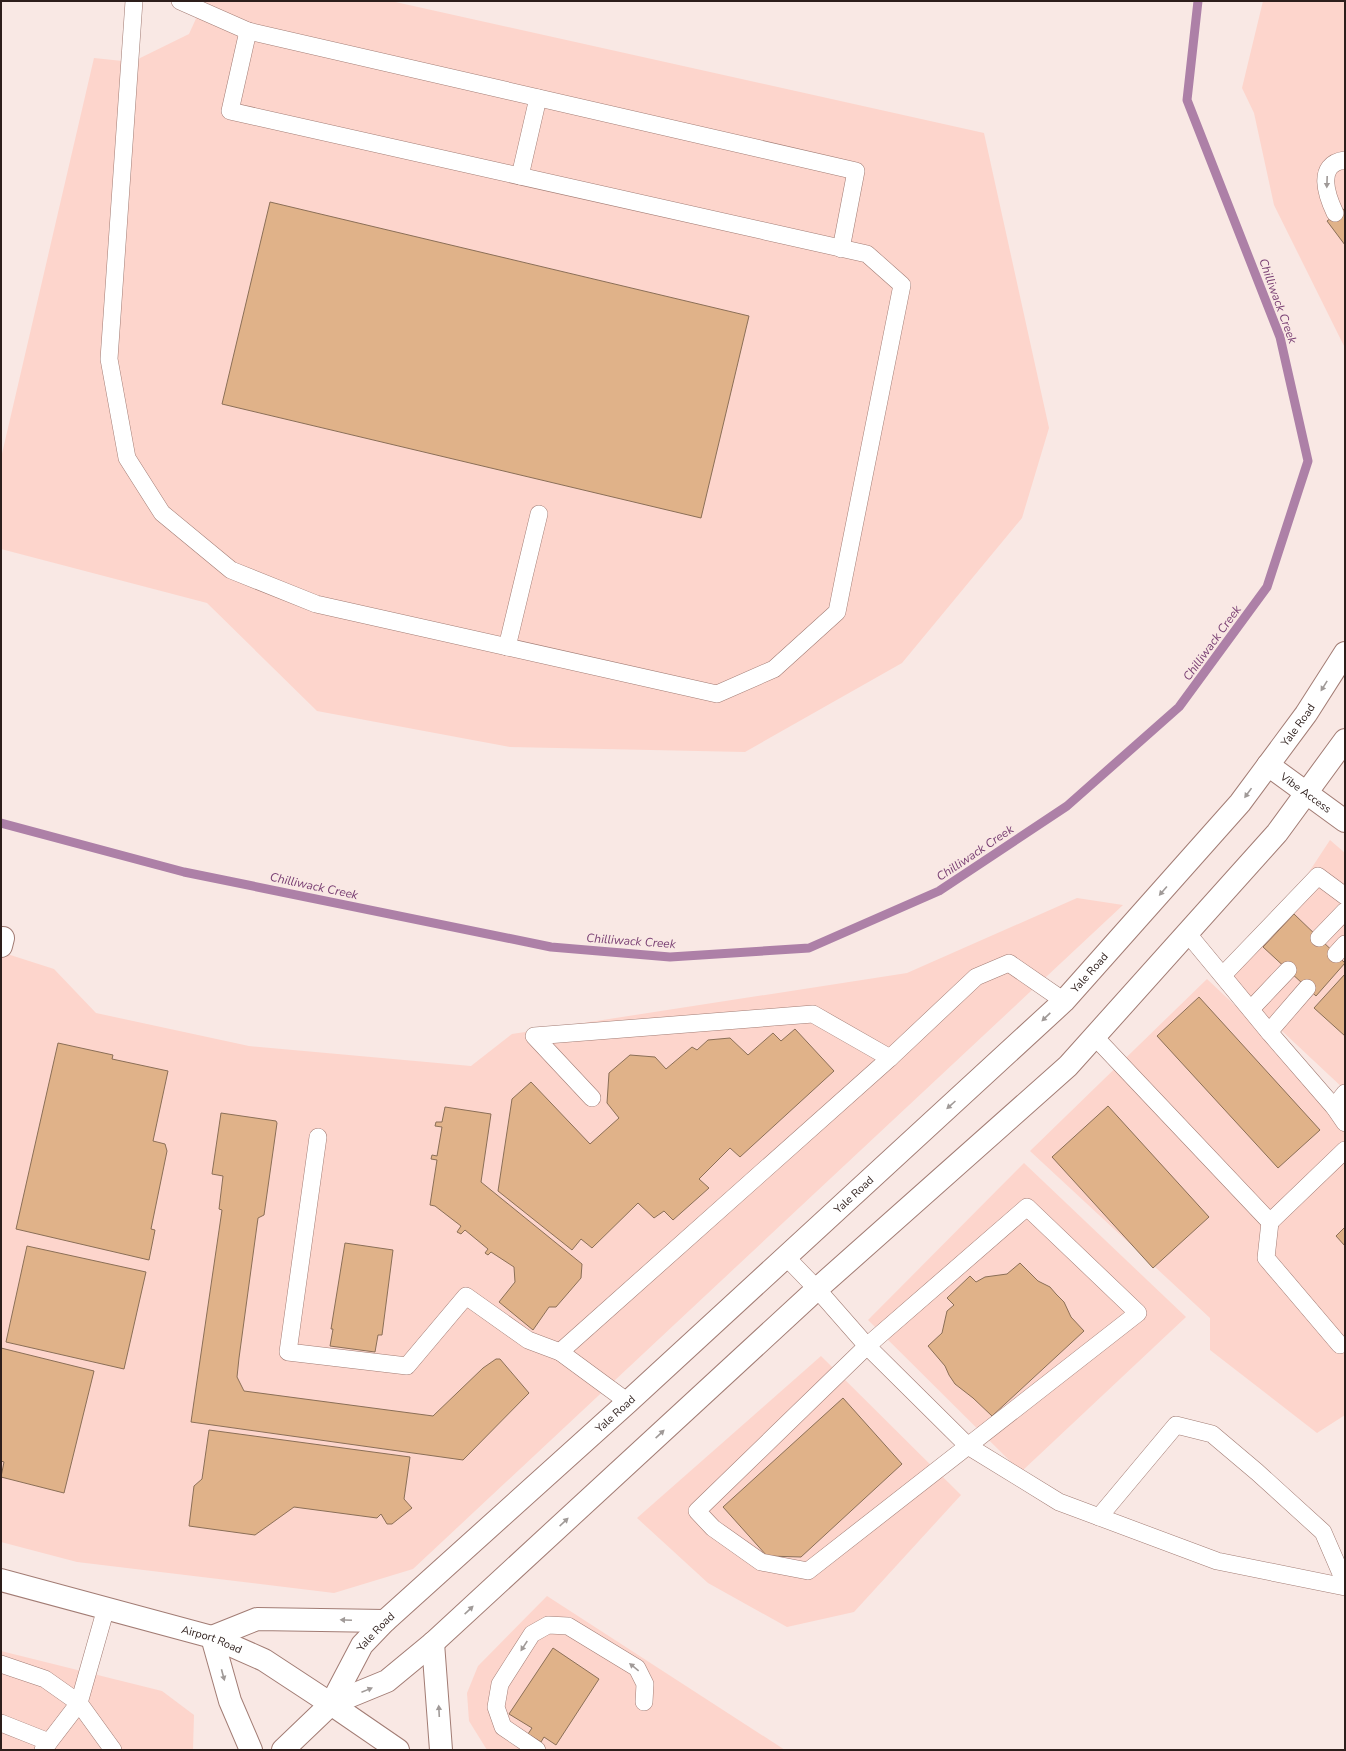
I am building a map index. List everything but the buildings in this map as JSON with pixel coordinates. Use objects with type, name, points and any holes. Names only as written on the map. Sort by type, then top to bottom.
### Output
[{"type":"main road","name":"Yale Road","points":[[283,1750],[331,1704],[362,1645],[384,1621],[628,1402],[1064,1001],[1235,809],[1306,714],[1345,653]]},
{"type":"main road","name":"Yale Road","points":[[331,1704],[387,1681],[433,1643],[817,1289],[1068,1066],[1277,833],[1345,740]]},
{"type":"main road","name":"Vibe Access","points":[[1268,765],[1345,821]]},
{"type":"main road","name":"Airport Road","points":[[1,1580],[212,1637],[264,1660],[398,1750]]},
{"type":"main road","points":[[250,1750],[230,1701],[212,1637],[257,1620],[384,1621]]},
{"type":"main road","points":[[433,1643],[441,1750]]},
{"type":"lane","points":[[134,1],[109,360],[127,458],[162,513],[231,570],[316,604],[717,694],[774,668],[837,612],[902,285],[867,254],[230,111],[248,31]]},
{"type":"lane","points":[[180,1],[248,31],[856,171],[841,249]]},
{"type":"lane","points":[[520,176],[538,98]]},
{"type":"lane","points":[[1335,213],[1328,196],[1325,182],[1328,170],[1338,161],[1345,160]]},
{"type":"lane","points":[[508,647],[539,514]]},
{"type":"lane","points":[[1223,975],[1318,876],[1345,896]]},
{"type":"lane","points":[[1319,938],[1345,911]]},
{"type":"lane","points":[[1188,934],[1269,1032],[1334,1107],[1345,1123]]},
{"type":"lane","points":[[560,1352],[890,1058],[976,977],[1009,963],[1064,1001]]},
{"type":"lane","points":[[1251,1009],[1288,970]]},
{"type":"lane","points":[[1269,1032],[1307,988]]},
{"type":"lane","points":[[592,1098],[534,1036],[813,1014],[890,1058]]},
{"type":"lane","points":[[1094,1036],[1270,1222]]},
{"type":"lane","points":[[1334,1107],[1345,1093]]},
{"type":"lane","points":[[318,1137],[288,1352],[407,1366],[466,1296],[528,1340],[560,1352],[628,1402]]},
{"type":"lane","points":[[1340,1345],[1266,1258],[1270,1222],[1345,1150]]},
{"type":"lane","points":[[1027,1207],[1138,1312],[968,1446],[808,1571],[761,1562],[713,1528],[697,1511],[867,1346],[1027,1207]]},
{"type":"lane","points":[[786,1257],[817,1289],[867,1346],[968,1446],[1059,1502],[1217,1561],[1345,1587]]},
{"type":"lane","points":[[1099,1517],[1176,1425],[1212,1434],[1257,1472],[1323,1532],[1345,1583]]},
{"type":"lane","points":[[1,1723],[46,1746],[79,1703],[106,1608]]},
{"type":"lane","points":[[537,1750],[503,1727],[496,1706],[500,1684],[532,1634],[548,1625],[568,1626],[637,1668],[645,1684],[644,1702]]},
{"type":"lane","points":[[1,1664],[45,1679],[79,1703],[113,1750]]},
{"type":"shaded area","points":[[204,1],[391,1],[984,133],[1049,428],[1022,518],[902,663],[745,752],[510,747],[317,711],[207,603],[1,549],[1,458],[94,58],[132,62],[189,34]]},
{"type":"shaded area","points":[[1263,1],[1345,1],[1345,348],[1274,205],[1254,113],[1242,88]]},
{"type":"shaded area","points":[[1330,840],[1345,853],[1345,1090],[1217,970],[1307,875]]},
{"type":"shaded area","points":[[1077,898],[1123,905],[413,1569],[334,1593],[77,1562],[1,1542],[1,952],[54,969],[96,1013],[249,1046],[471,1066],[512,1034],[907,973]]},
{"type":"shaded area","points":[[1207,979],[1345,1109],[1345,1415],[1317,1433],[1210,1350],[1210,1318],[1030,1151]]},
{"type":"shaded area","points":[[1024,1163],[1186,1317],[1021,1472],[868,1320]]},
{"type":"shaded area","points":[[821,1356],[961,1495],[854,1612],[787,1627],[708,1583],[637,1518]]},
{"type":"shaded area","points":[[547,1596],[785,1750],[487,1750],[469,1721],[467,1693],[478,1666]]},
{"type":"shaded area","points":[[1,1651],[162,1691],[194,1715],[193,1750],[1,1750]]},
{"type":"waterway","name":"Chilliwack Creek","points":[[1,823],[184,872],[551,947],[670,957],[809,948],[939,891],[1067,806],[1179,707],[1267,587],[1308,461],[1280,337],[1187,100],[1198,1]]}]
